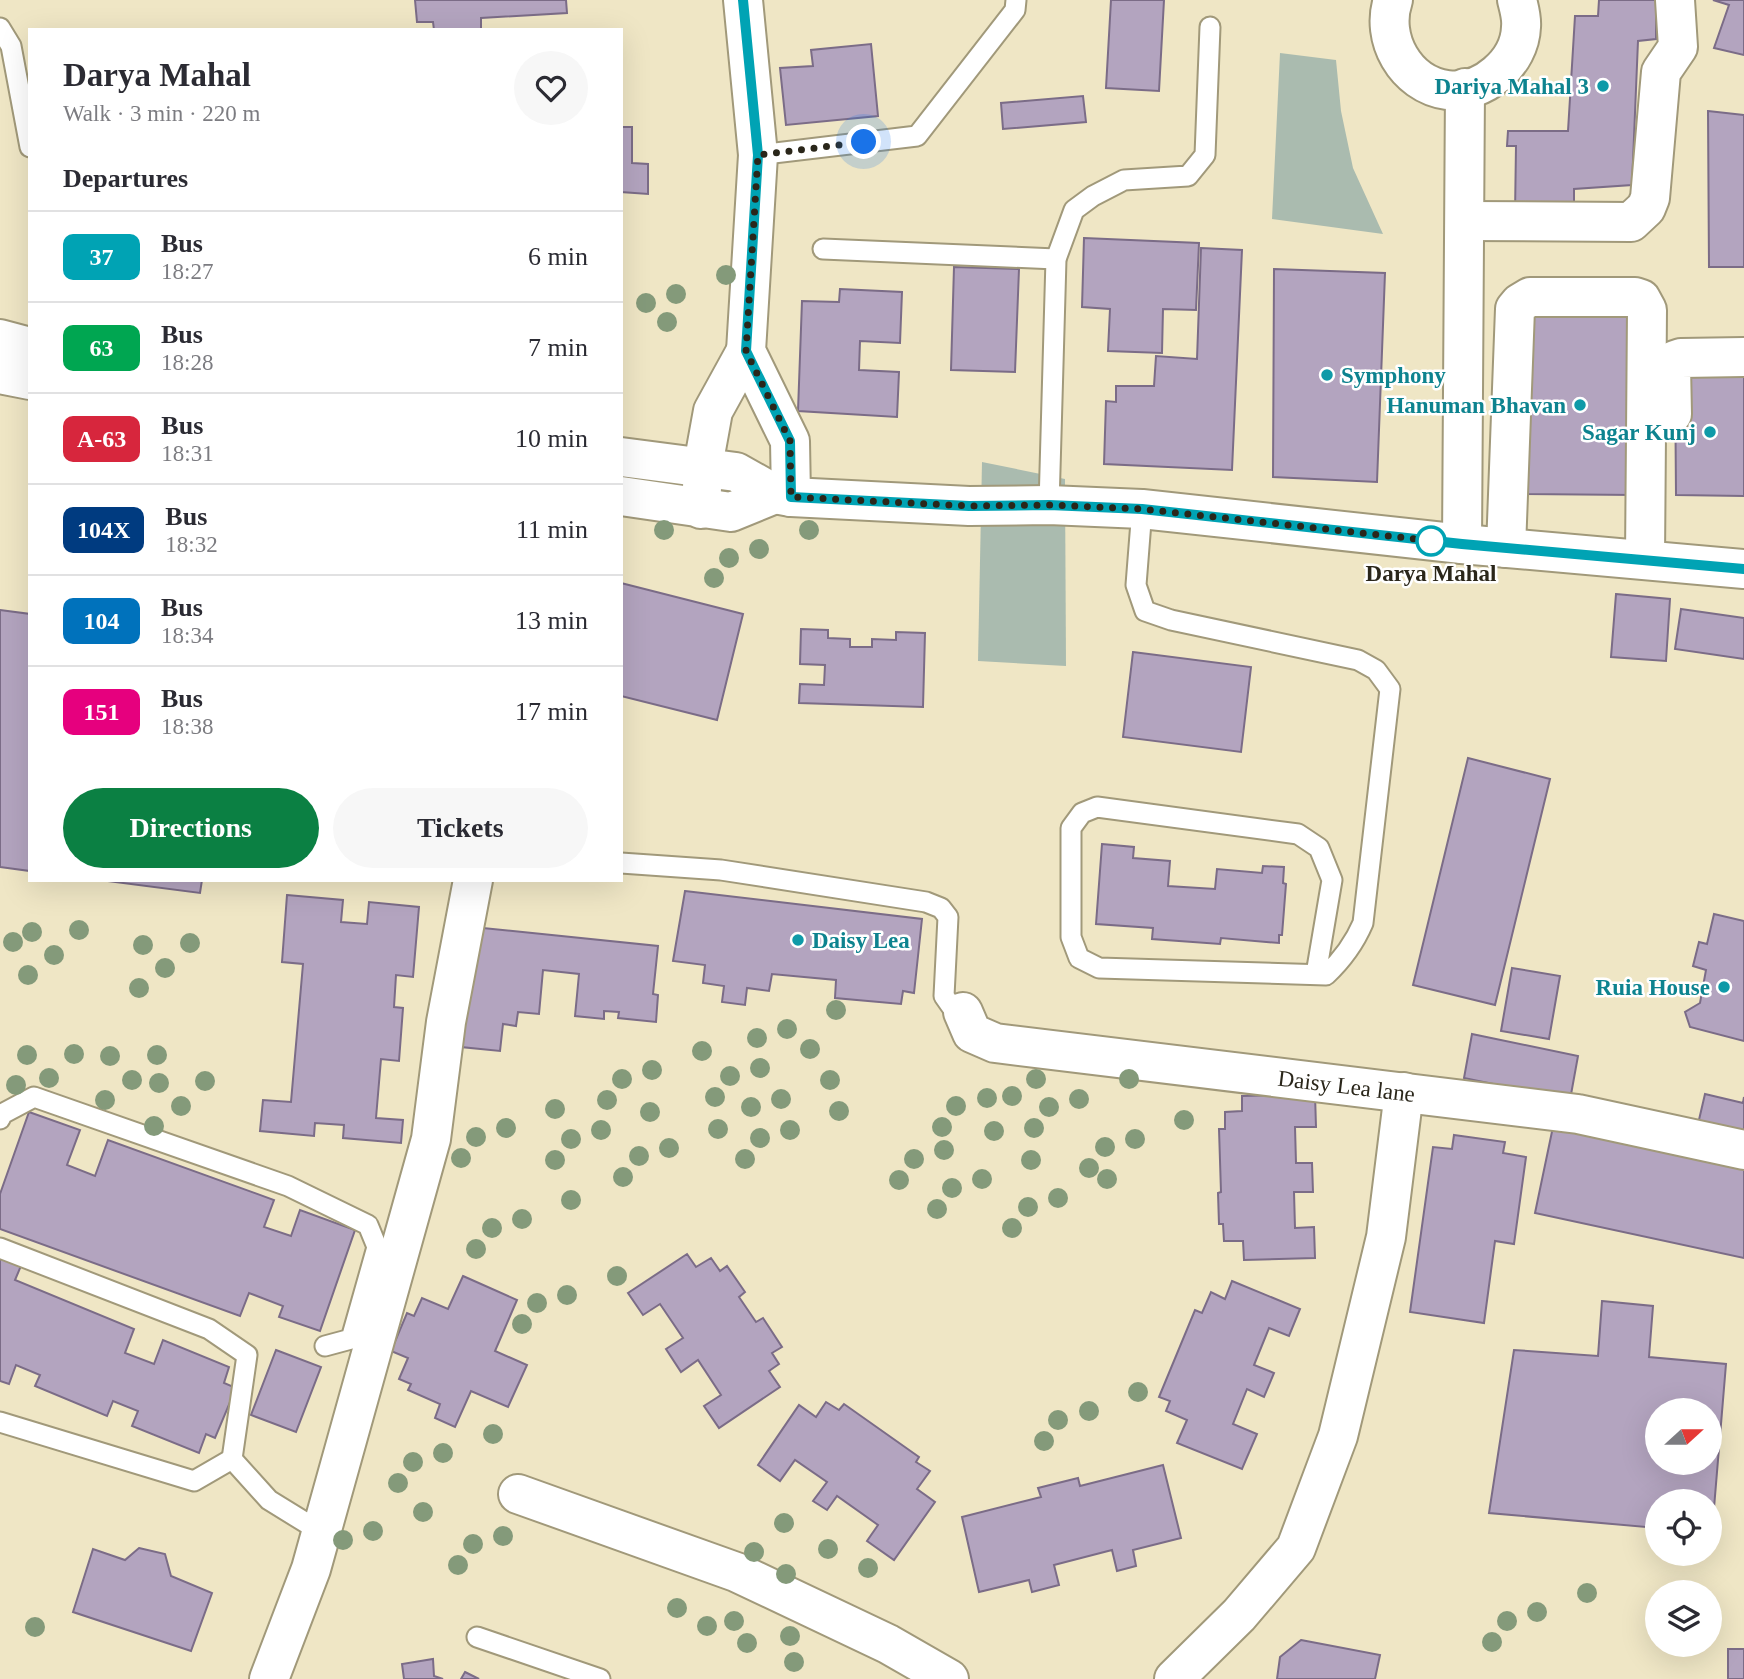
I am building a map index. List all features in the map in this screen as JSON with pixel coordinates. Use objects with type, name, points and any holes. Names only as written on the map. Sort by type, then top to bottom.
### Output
[{"type":"street","points":[[701,509],[703,466],[713,411],[746,351],[758,155],[743,0]]},
{"type":"street","points":[[1394,0],[1390,11],[1390,33],[1396,54],[1410,72],[1428,84],[1448,90],[1476,86],[1499,74],[1515,53],[1521,27],[1518,0]]},
{"type":"street","points":[[1465,221],[1631,222],[1639,216],[1650,198],[1661,72],[1678,47],[1675,0]]},
{"type":"street","points":[[1462,544],[1465,88]]},
{"type":"street","points":[[1506,548],[1515,309],[1530,297],[1635,297],[1641,299],[1647,310],[1659,560]]},
{"type":"street","points":[[0,340],[28,346]]},
{"type":"street","points":[[746,351],[790,441],[783,496]]},
{"type":"street","points":[[1659,560],[1671,366],[1681,358],[1744,357]]},
{"type":"street","points":[[0,373],[28,380]]},
{"type":"street","points":[[623,457],[736,472],[783,496]]},
{"type":"street","points":[[623,496],[731,512],[783,496],[969,506],[1049,505],[1142,509],[1462,544],[1744,569]]},
{"type":"street","points":[[269,1679],[311,1569],[432,1139],[446,1022],[473,882]]},
{"type":"street","name":"Daisy Lea lane","points":[[964,1012],[972,1033],[995,1043],[1578,1114],[1744,1150]]},
{"type":"street","points":[[1174,1679],[1239,1615],[1296,1548],[1338,1436],[1386,1237],[1404,1092]]},
{"type":"street","points":[[518,1494],[736,1573],[888,1644],[949,1679]]},
{"type":"lane","points":[[758,155],[917,136],[1015,10],[1016,0]]},
{"type":"lane","points":[[1049,505],[1056,259],[1074,210],[1093,196],[1124,180],[1188,176],[1205,155],[1210,27]]},
{"type":"lane","points":[[0,28],[11,46],[28,136]]},
{"type":"lane","points":[[823,249],[1056,259]]},
{"type":"lane","points":[[1142,509],[1136,585],[1145,611],[1171,620],[1357,660],[1377,670],[1390,688],[1363,923],[1354,943],[1326,975],[1099,968],[1079,958],[1071,937],[1071,828],[1083,813],[1097,807],[1298,834],[1319,848],[1332,880],[1316,974]]},
{"type":"lane","points":[[623,863],[722,870],[926,902],[941,908],[948,917],[944,996],[951,1006],[964,1012]]},
{"type":"lane","points":[[0,1119],[2,1114],[34,1097],[288,1186],[368,1225],[377,1247],[351,1339],[325,1346]]},
{"type":"lane","points":[[0,1248],[209,1329],[247,1355],[232,1459]]},
{"type":"lane","points":[[0,1422],[194,1481],[232,1459]]},
{"type":"lane","points":[[232,1459],[269,1500],[321,1532]]},
{"type":"lane","points":[[477,1637],[600,1679]]},
{"type":"green space","points":[[1280,53],[1336,60],[1341,111],[1353,168],[1383,234],[1272,219]]},
{"type":"green space","points":[[982,462],[1065,479],[1066,666],[978,661]]},
{"type":"building","points":[[415,0],[566,0],[567,13],[481,18],[481,28],[434,28],[433,22],[417,22]]},
{"type":"building","points":[[1111,0],[1164,0],[1159,91],[1106,88]]},
{"type":"building","name":"Dariya Mahal 3","points":[[1599,0],[1656,0],[1656,39],[1638,41],[1632,185],[1574,189],[1574,214],[1515,214],[1516,146],[1507,146],[1508,131],[1568,131],[1575,16],[1598,16]]},
{"type":"building","points":[[1713,0],[1744,0],[1744,55],[1714,48],[1729,5]]},
{"type":"building","points":[[871,44],[878,116],[786,125],[780,68],[813,66],[811,50]]},
{"type":"building","points":[[1083,96],[1086,122],[1003,129],[1001,103]]},
{"type":"building","points":[[1708,111],[1744,115],[1744,267],[1709,267]]},
{"type":"building","points":[[623,127],[632,127],[632,163],[648,164],[648,194],[623,192]]},
{"type":"building","points":[[1084,238],[1199,243],[1196,310],[1163,309],[1162,353],[1108,351],[1110,309],[1082,307]]},
{"type":"building","points":[[1201,248],[1242,250],[1232,470],[1104,464],[1106,401],[1116,402],[1116,386],[1154,386],[1156,356],[1197,359]]},
{"type":"building","points":[[954,267],[1019,269],[1015,372],[951,370]]},
{"type":"building","name":"Symphony","points":[[1274,269],[1385,273],[1377,482],[1273,477]]},
{"type":"building","points":[[840,289],[902,292],[900,343],[860,341],[859,370],[899,372],[897,417],[798,411],[802,301],[839,302]]},
{"type":"building","name":"Hanuman Bhavan","points":[[1525,315],[1637,316],[1635,495],[1523,494]]},
{"type":"building","name":"Sagar Kunj","points":[[1675,367],[1744,369],[1744,496],[1676,495]]},
{"type":"building","points":[[623,584],[743,614],[717,720],[623,696]]},
{"type":"building","points":[[1616,594],[1670,599],[1666,661],[1611,657]]},
{"type":"building","points":[[1681,609],[1744,618],[1744,659],[1675,649]]},
{"type":"building","points":[[0,610],[28,614],[28,871],[0,867]]},
{"type":"building","points":[[801,629],[828,630],[828,638],[850,639],[850,647],[872,647],[872,639],[896,640],[896,632],[925,633],[923,707],[799,703],[800,684],[824,685],[825,665],[800,664]]},
{"type":"building","points":[[1133,652],[1251,667],[1241,752],[1123,737]]},
{"type":"building","points":[[1468,758],[1550,779],[1495,1005],[1413,985]]},
{"type":"building","points":[[1102,844],[1134,847],[1133,858],[1170,861],[1168,886],[1215,889],[1217,869],[1262,873],[1263,866],[1284,867],[1283,883],[1286,884],[1279,943],[1221,938],[1220,944],[1152,939],[1153,928],[1096,924]]},
{"type":"building","points":[[115,882],[202,882],[200,893]]},
{"type":"building","name":"Daisy Lea","points":[[685,891],[922,919],[914,993],[903,991],[901,1004],[835,998],[836,980],[772,974],[769,991],[747,988],[745,1005],[722,1002],[724,986],[703,983],[705,965],[673,961]]},
{"type":"building","points":[[287,895],[343,900],[341,922],[367,924],[369,902],[419,907],[413,977],[396,975],[394,1007],[403,1008],[399,1061],[381,1059],[376,1118],[403,1120],[401,1143],[343,1138],[344,1125],[315,1123],[314,1136],[260,1131],[263,1100],[291,1102],[303,964],[282,962]]},
{"type":"building","name":"Ruia House","points":[[1714,914],[1744,921],[1744,1041],[1690,1027],[1685,1012],[1700,1003],[1706,970],[1693,966],[1699,942],[1707,944]]},
{"type":"building","points":[[473,927],[658,946],[653,994],[658,995],[656,1022],[618,1018],[619,1012],[604,1011],[604,1019],[575,1016],[579,974],[543,970],[539,1014],[518,1012],[516,1026],[503,1024],[500,1051],[461,1047]]},
{"type":"building","points":[[1512,968],[1560,976],[1549,1039],[1501,1031]]},
{"type":"building","points":[[1472,1034],[1578,1056],[1570,1100],[1464,1078]]},
{"type":"building","points":[[1315,1094],[1316,1127],[1295,1127],[1296,1163],[1312,1163],[1313,1192],[1294,1192],[1295,1228],[1314,1227],[1315,1258],[1244,1260],[1243,1241],[1224,1241],[1223,1224],[1219,1224],[1219,1129],[1225,1129],[1225,1112],[1242,1111],[1242,1096]]},
{"type":"building","points":[[1705,1094],[1743,1103],[1744,1097],[1744,1147],[1695,1137]]},
{"type":"building","points":[[29,1112],[80,1130],[67,1165],[95,1176],[108,1140],[274,1200],[264,1227],[291,1236],[300,1210],[355,1230],[320,1331],[279,1317],[283,1306],[249,1293],[240,1316],[0,1229],[0,1194]]},
{"type":"building","points":[[1554,1122],[1744,1163],[1744,1258],[1535,1213]]},
{"type":"building","points":[[1454,1135],[1505,1142],[1503,1153],[1526,1157],[1514,1244],[1495,1241],[1484,1323],[1410,1312],[1433,1147],[1452,1149]]},
{"type":"building","points":[[0,1252],[23,1261],[15,1280],[134,1329],[125,1353],[154,1364],[163,1340],[229,1367],[224,1383],[236,1388],[215,1438],[206,1434],[199,1453],[132,1426],[138,1411],[113,1401],[107,1416],[35,1386],[40,1375],[16,1365],[9,1384],[0,1381]]},
{"type":"building","points":[[687,1254],[696,1267],[711,1258],[720,1271],[727,1266],[745,1292],[739,1297],[756,1322],[763,1318],[782,1347],[772,1353],[779,1364],[769,1371],[780,1387],[719,1428],[704,1406],[721,1395],[698,1360],[681,1372],[666,1349],[683,1338],[660,1304],[643,1315],[628,1293]]},
{"type":"building","points":[[463,1276],[517,1300],[495,1351],[527,1365],[508,1407],[471,1391],[455,1427],[435,1418],[440,1404],[408,1390],[411,1384],[399,1379],[408,1358],[391,1351],[407,1313],[414,1316],[422,1298],[448,1309]]},
{"type":"building","points":[[1232,1281],[1300,1309],[1289,1336],[1269,1328],[1254,1365],[1274,1373],[1264,1397],[1247,1389],[1233,1424],[1257,1434],[1242,1469],[1177,1443],[1187,1420],[1166,1411],[1170,1401],[1159,1397],[1195,1310],[1202,1313],[1211,1292],[1225,1299]]},
{"type":"building","points":[[1602,1301],[1653,1306],[1649,1357],[1726,1364],[1722,1412],[1722,1398],[1645,1398],[1645,1475],[1717,1475],[1716,1489],[1645,1489],[1645,1527],[1489,1513],[1514,1350],[1598,1356]]},
{"type":"building","points":[[276,1350],[321,1367],[296,1432],[251,1415]]},
{"type":"building","points":[[826,1402],[839,1410],[844,1404],[919,1457],[916,1462],[930,1471],[917,1489],[935,1502],[894,1560],[867,1541],[878,1525],[837,1496],[827,1510],[813,1501],[827,1482],[795,1460],[780,1481],[758,1465],[799,1405],[816,1417]]},
{"type":"building","points":[[1163,1465],[1181,1538],[1133,1550],[1136,1566],[1117,1571],[1112,1550],[1054,1565],[1059,1585],[1032,1592],[1029,1580],[979,1592],[962,1517],[1041,1497],[1038,1488],[1078,1478],[1080,1486]]},
{"type":"building","points":[[139,1548],[165,1554],[171,1576],[212,1593],[191,1651],[73,1612],[93,1549],[125,1560]]},
{"type":"building","points":[[1301,1640],[1380,1655],[1375,1679],[1277,1679],[1280,1657]]},
{"type":"building","points":[[1728,1649],[1744,1649],[1744,1679],[1728,1679]]},
{"type":"building","points":[[433,1659],[434,1676],[443,1679],[404,1679],[402,1664]]},
{"type":"building","points":[[465,1672],[479,1679],[461,1679]]},
{"type":"bus line","name":"37","points":[[743,0],[758,155],[746,351],[790,441],[791,497],[969,506],[1049,505],[1142,509],[1462,544],[1645,558],[1744,569]]},
{"type":"place","name":"Dariya Mahal 3","points":[[1603,86]]},
{"type":"place","name":"Symphony","points":[[1327,375]]},
{"type":"place","name":"Hanuman Bhavan","points":[[1580,405]]},
{"type":"place","name":"Sagar Kunj","points":[[1710,432]]},
{"type":"place","name":"Darya Mahal","points":[[1431,541]]},
{"type":"place","name":"Daisy Lea","points":[[798,940]]},
{"type":"place","name":"Ruia House","points":[[1724,987]]},
{"type":"route","points":[[864,142],[758,155],[746,351],[790,441],[791,497],[969,506],[1049,505],[1142,509],[1435,541],[1431,541]]}]
